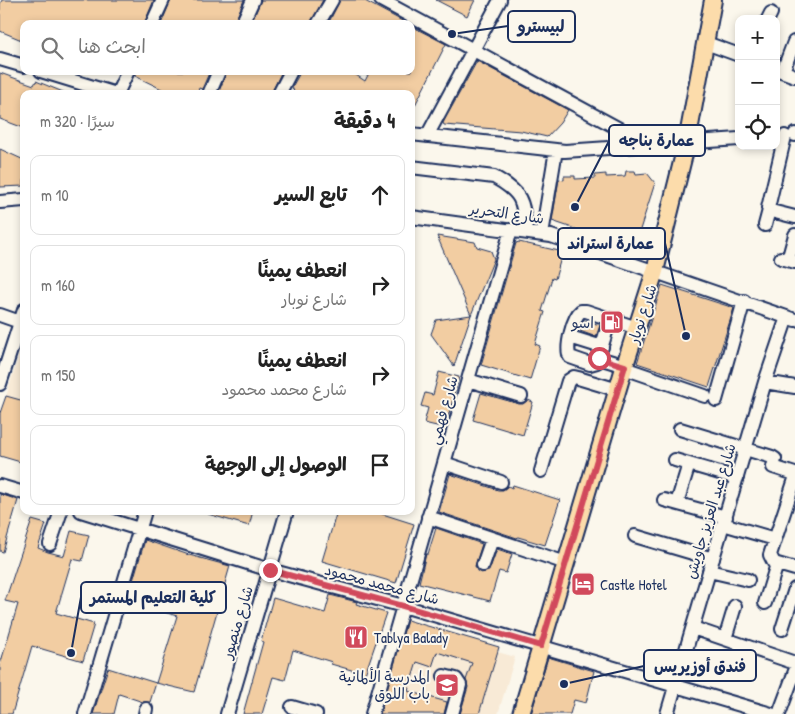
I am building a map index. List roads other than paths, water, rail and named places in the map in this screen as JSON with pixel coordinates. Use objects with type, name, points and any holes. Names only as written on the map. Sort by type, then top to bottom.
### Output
[{"type":"main road","name":"شارع نوبار","points":[[521,714],[655,271],[687,142],[713,0]]},
{"type":"street","points":[[154,20],[163,0]]},
{"type":"street","points":[[244,20],[253,0]]},
{"type":"street","points":[[320,20],[332,0]]},
{"type":"street","points":[[381,0],[649,145]]},
{"type":"street","points":[[427,136],[500,0]]},
{"type":"street","points":[[785,72],[794,42]]},
{"type":"street","points":[[706,43],[735,54]]},
{"type":"street","points":[[0,59],[20,65]]},
{"type":"street","points":[[54,75],[104,90]]},
{"type":"street","points":[[119,90],[126,75]]},
{"type":"street","points":[[211,90],[217,75]]},
{"type":"street","points":[[281,90],[289,75]]},
{"type":"street","points":[[415,134],[580,151],[735,139]]},
{"type":"street","points":[[765,225],[789,135]]},
{"type":"street","points":[[542,234],[556,150]]},
{"type":"street","points":[[415,168],[494,178],[506,184],[516,193],[524,205],[526,232]]},
{"type":"street","points":[[0,202],[20,200]]},
{"type":"street","points":[[769,210],[795,217]]},
{"type":"street","name":"شارع التحرير","points":[[415,218],[542,234],[791,318]]},
{"type":"street","name":"شارع فهمي","points":[[372,714],[511,230]]},
{"type":"street","points":[[789,257],[795,236]]},
{"type":"street","points":[[570,337],[601,352],[625,367],[711,398],[744,301]]},
{"type":"street","points":[[610,319],[597,362],[590,364],[570,357],[567,348],[576,316],[581,311],[610,319],[637,328]]},
{"type":"street","points":[[0,316],[20,322],[0,384]]},
{"type":"street","name":"شارع عبد العزيز جاويش","points":[[667,714],[765,382],[791,318]]},
{"type":"street","points":[[541,471],[568,381],[574,377],[618,390]]},
{"type":"street","points":[[468,380],[521,396]]},
{"type":"street","points":[[765,382],[795,387]]},
{"type":"street","points":[[680,429],[772,457],[775,459],[773,467],[795,474]]},
{"type":"street","points":[[675,460],[737,478]]},
{"type":"street","points":[[444,463],[501,482]]},
{"type":"street","points":[[677,504],[689,464]]},
{"type":"street","points":[[795,479],[770,555],[771,560],[777,564],[795,569]]},
{"type":"street","points":[[0,486],[20,492]]},
{"type":"street","points":[[664,500],[775,539]]},
{"type":"street","points":[[50,544],[60,515]]},
{"type":"street","name":"شارع محمد محمود","points":[[94,515],[270,570],[403,606],[769,714]]},
{"type":"street","points":[[86,714],[144,515]]},
{"type":"street","name":"شارع منصور","points":[[227,714],[286,515]]},
{"type":"street","points":[[428,518],[566,564]]},
{"type":"street","points":[[635,536],[748,580]]},
{"type":"street","points":[[483,565],[492,539]]},
{"type":"street","points":[[765,603],[777,564]]},
{"type":"street","points":[[782,629],[795,589]]},
{"type":"street","points":[[725,639],[735,606]]},
{"type":"street","points":[[692,628],[795,663]]},
{"type":"street","points":[[779,714],[795,671]]},
{"type":"street","points":[[444,676],[456,679],[460,686],[452,714]]},
{"type":"street","points":[[292,707],[316,714]]},
{"type":"place","name":"لبيسترو","points":[[452,34]]},
{"type":"place","name":"عمارة بناجه","points":[[575,207]]},
{"type":"place","name":"اسو","points":[[612,322]]},
{"type":"place","name":"عمارة استراند","points":[[686,336]]},
{"type":"place","name":"Castle Hotel","points":[[583,584]]},
{"type":"place","name":"Tablya Balady","points":[[356,637]]},
{"type":"place","name":"كلية التعليم المستمر","points":[[71,653]]},
{"type":"place","name":"فندق أوزيريس","points":[[564,684]]},
{"type":"place","name":"المدرسة الألمانية باب اللوق","points":[[447,685]]}]
